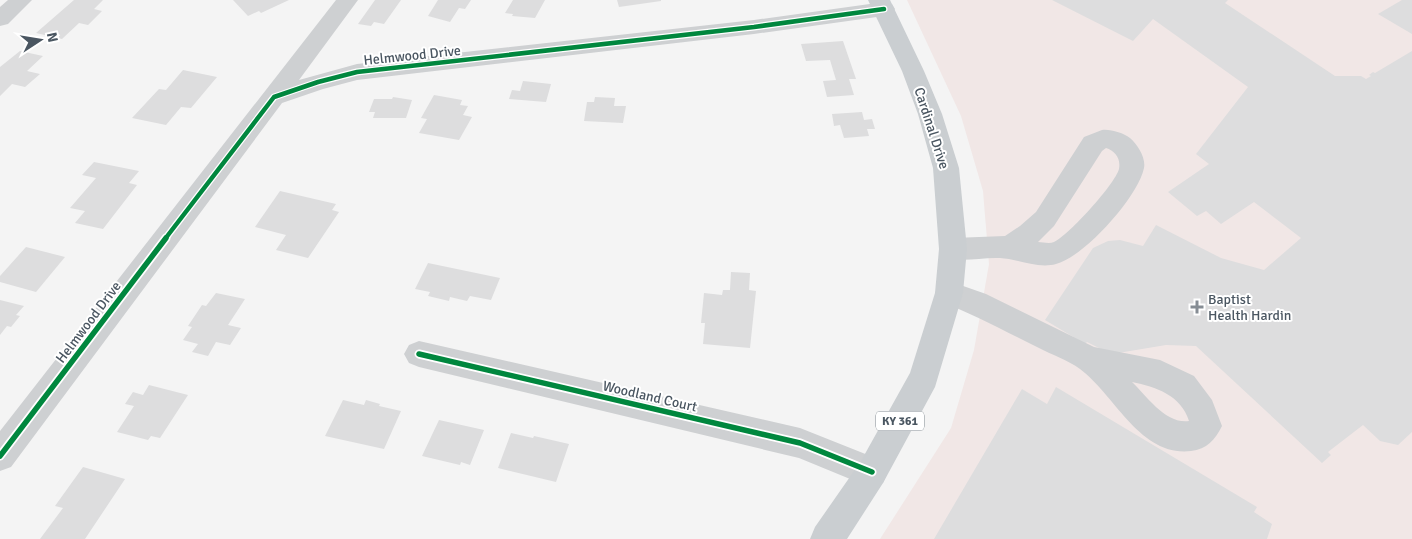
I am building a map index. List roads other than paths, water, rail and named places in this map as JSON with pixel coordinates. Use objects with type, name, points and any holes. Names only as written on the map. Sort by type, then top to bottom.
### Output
[{"type":"main road","name":"Cardinal Drive","points":[[882,4],[913,71],[930,114],[946,168],[953,249],[949,293]]},
{"type":"main road","name":"KY 361","points":[[828,539],[872,472],[924,377],[949,293]]},
{"type":"street","points":[[0,18],[21,0]]},
{"type":"street","points":[[274,97],[347,0]]},
{"type":"street","name":"Helmwood Drive","points":[[0,456],[274,97],[318,82],[357,72],[754,28],[882,4]]},
{"type":"street","points":[[953,249],[1009,248],[1055,254],[1068,249],[1094,221],[1121,187],[1131,169],[1131,157],[1124,145],[1111,139],[1100,139],[1093,144],[1045,218],[1029,234],[1009,248]]},
{"type":"street","points":[[949,293],[984,307],[1090,359]]},
{"type":"street","name":"Woodland Court","points":[[419,354],[800,443],[872,472]]},
{"type":"place","name":"Baptist Health Hardin","points":[[1197,307]]}]
